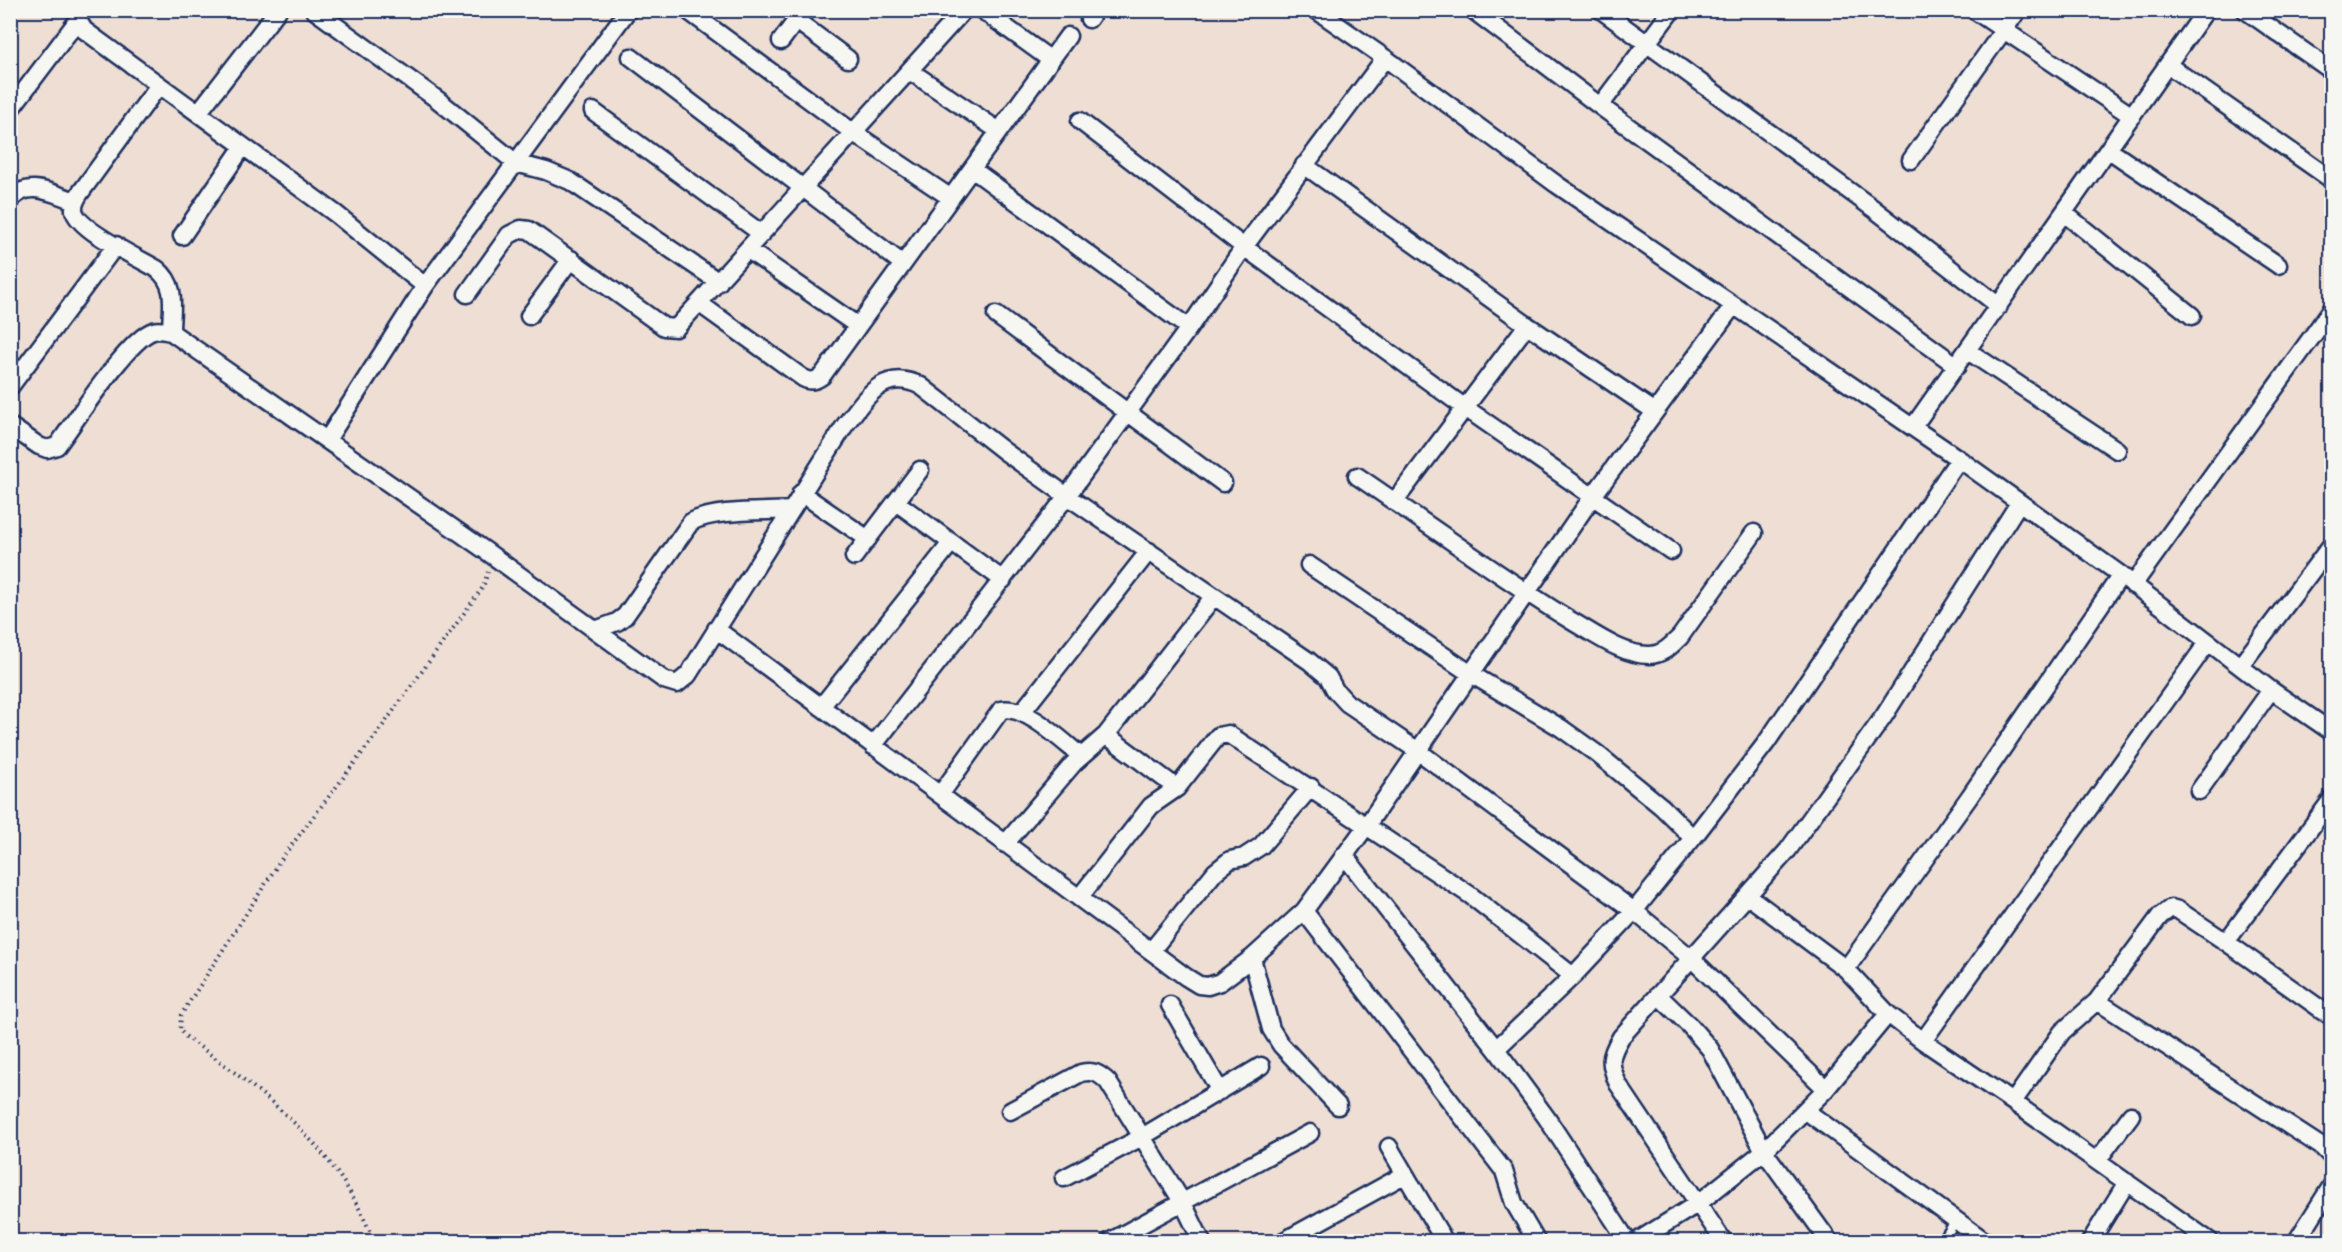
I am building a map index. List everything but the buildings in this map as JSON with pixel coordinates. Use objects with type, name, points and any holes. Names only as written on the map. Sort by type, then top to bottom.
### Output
[{"type":"street","points":[[198,113],[278,10]]},
{"type":"street","points":[[314,10],[438,100],[516,163],[546,171],[570,181],[719,282]]},
{"type":"street","points":[[327,440],[425,286],[628,10]]},
{"type":"street","points":[[687,10],[854,133],[951,198]]},
{"type":"street","points":[[467,294],[509,235],[515,231],[529,230],[664,327],[676,328],[964,10]]},
{"type":"street","points":[[982,10],[1051,60]]},
{"type":"street","points":[[1316,10],[1556,184],[1959,459],[2127,580],[2271,690],[2331,732]]},
{"type":"street","points":[[1601,10],[1874,209],[1999,306]]},
{"type":"street","points":[[1600,106],[1672,10]]},
{"type":"street","points":[[1974,10],[2132,116]]},
{"type":"street","points":[[1911,160],[2018,10]]},
{"type":"street","points":[[1913,427],[2206,10]]},
{"type":"street","points":[[2245,10],[2331,71]]},
{"type":"street","points":[[1476,11],[1600,106],[1957,366]]},
{"type":"street","points":[[79,15],[84,30],[242,148],[336,214],[425,286]]},
{"type":"street","points":[[10,110],[79,15]]},
{"type":"street","points":[[781,40],[800,16],[848,59]]},
{"type":"street","points":[[700,304],[809,381],[816,381],[822,376],[1068,36]]},
{"type":"street","points":[[631,57],[903,264]]},
{"type":"street","points":[[873,746],[1067,496],[1189,328],[1244,247],[1385,58]]},
{"type":"street","points":[[2168,65],[2331,180]]},
{"type":"street","points":[[910,71],[999,132]]},
{"type":"street","points":[[159,85],[75,201],[74,210],[84,227],[157,268],[167,277],[172,287],[171,332]]},
{"type":"street","points":[[593,111],[762,234]]},
{"type":"street","points":[[1080,121],[1244,247],[1464,407],[1671,551]]},
{"type":"street","points":[[182,236],[242,148]]},
{"type":"street","points":[[2109,150],[2278,265]]},
{"type":"street","points":[[1304,165],[1527,325],[1654,411]]},
{"type":"street","points":[[972,169],[1189,328]]},
{"type":"street","points":[[10,201],[17,192],[32,187],[75,201]]},
{"type":"street","points":[[2064,213],[2192,316]]},
{"type":"street","points":[[10,387],[116,245]]},
{"type":"street","points":[[748,250],[858,326]]},
{"type":"street","points":[[530,316],[571,259]]},
{"type":"street","points":[[716,629],[1186,977],[1209,986],[1220,982],[1252,958],[1304,911],[1367,825],[1593,496],[1733,306]]},
{"type":"street","points":[[1846,969],[2127,580],[2331,309]]},
{"type":"street","points":[[996,315],[1222,483]]},
{"type":"street","points":[[1395,501],[1527,325]]},
{"type":"street","points":[[10,426],[39,446],[47,449],[57,446],[126,353],[152,331],[171,332],[486,550],[664,681],[677,684],[688,675],[845,425],[874,390],[896,378],[909,380],[921,386],[1004,451],[1067,496],[1309,661],[1328,677],[1347,704],[1418,751],[1634,911],[1691,958],[1826,1089]]},
{"type":"street","points":[[1968,351],[2117,450]]},
{"type":"street","points":[[1496,1049],[1573,976],[1634,911],[1693,838],[1766,743],[1959,459]]},
{"type":"street","points":[[854,557],[920,470]]},
{"type":"street","points":[[1357,476],[1527,593],[1595,635],[1638,654],[1658,654],[1669,648],[1680,637],[1754,533]]},
{"type":"street","points":[[801,493],[868,539]]},
{"type":"street","points":[[896,502],[1003,580]]},
{"type":"street","points":[[1725,1242],[1618,1084],[1611,1064],[1611,1056],[1621,1037],[1788,850],[1884,716],[2019,503]]},
{"type":"street","points":[[595,630],[617,622],[625,616],[691,522],[723,514],[791,510]]},
{"type":"street","points":[[821,707],[951,543]]},
{"type":"street","points":[[2241,665],[2331,544]]},
{"type":"street","points":[[1022,712],[1149,551]]},
{"type":"street","points":[[1309,565],[1471,674],[1561,728],[1596,753],[1662,807],[1693,838]]},
{"type":"street","points":[[1005,844],[1082,756],[1106,735],[1214,596]]},
{"type":"street","points":[[1923,1041],[2208,642]]},
{"type":"street","points":[[2199,791],[2271,690]]},
{"type":"street","points":[[940,795],[997,714],[1008,708],[1022,712],[1082,756]]},
{"type":"street","points":[[1079,898],[1151,806],[1177,788],[1213,741],[1223,734],[1232,736],[1470,895],[1573,976]]},
{"type":"street","points":[[1106,735],[1177,788]]},
{"type":"street","points":[[1151,951],[1215,872],[1230,860],[1251,854],[1261,846],[1311,788]]},
{"type":"street","points":[[2226,942],[2331,799]]},
{"type":"street","points":[[1344,855],[1496,1049],[1546,1118],[1628,1242]]},
{"type":"street","points":[[1748,896],[1846,969],[1888,1014],[1923,1041],[2211,1242]]},
{"type":"street","points":[[2013,1102],[2062,1032],[2097,1001],[2166,910],[2171,908],[2178,910],[2226,942],[2331,1017]]},
{"type":"street","points":[[1304,911],[1504,1171],[1514,1203],[1537,1242]]},
{"type":"street","points":[[1252,958],[1271,1029],[1281,1045],[1338,1106]]},
{"type":"street","points":[[1658,995],[1710,1049],[1764,1151],[1829,1241]]},
{"type":"street","points":[[2097,1001],[2322,1148],[2331,1157]]},
{"type":"street","points":[[1170,1005],[1220,1091]]},
{"type":"street","points":[[1636,1242],[1700,1202],[1764,1151],[1826,1089],[1888,1014]]},
{"type":"street","points":[[1064,1178],[1142,1137],[1261,1066]]},
{"type":"street","points":[[1010,1111],[1081,1073],[1090,1071],[1099,1074],[1108,1082],[1183,1203],[1202,1242]]},
{"type":"street","points":[[1806,1111],[1986,1242]]},
{"type":"street","points":[[2097,1161],[2131,1115]]},
{"type":"street","points":[[1109,1242],[1310,1132]]},
{"type":"street","points":[[1389,1147],[1439,1239]]},
{"type":"street","points":[[1282,1242],[1404,1175]]},
{"type":"street","points":[[2090,1242],[2127,1182]]},
{"type":"street","points":[[2296,1242],[2331,1185]]},
{"type":"lane","points":[[1942,1242],[1957,1220]]},
{"type":"path","points":[[374,1242],[364,1216],[349,1189],[324,1154],[282,1111],[185,1036],[180,1030],[181,1015],[284,855],[376,735],[483,587],[487,574],[486,550]]}]
